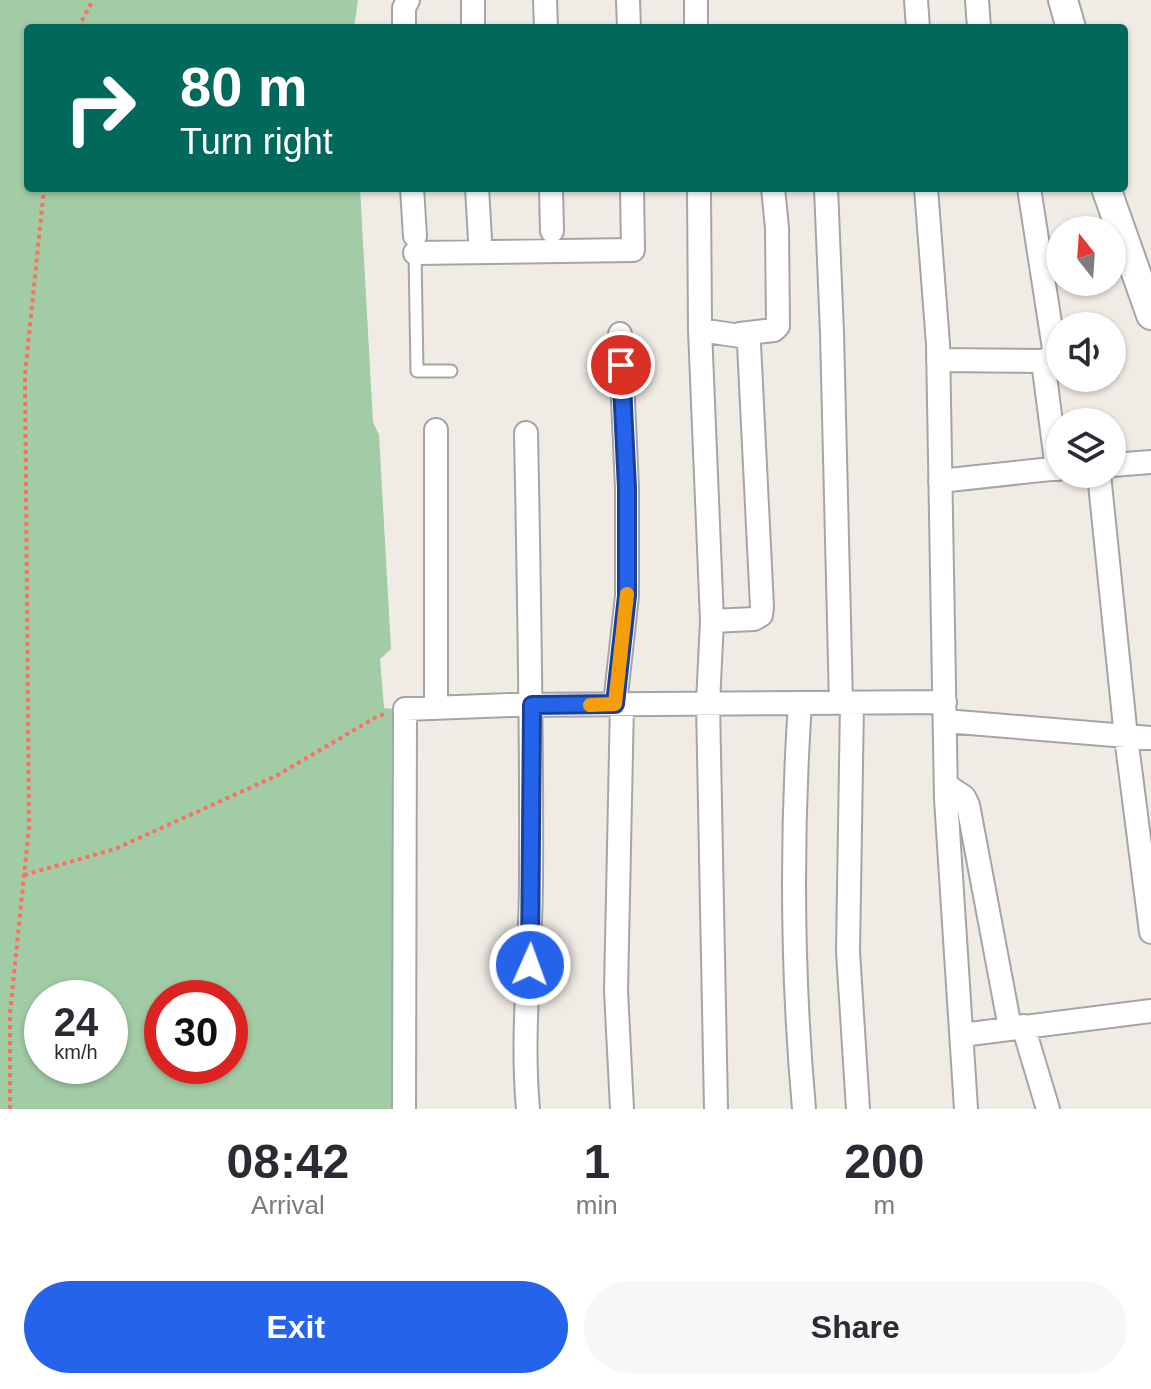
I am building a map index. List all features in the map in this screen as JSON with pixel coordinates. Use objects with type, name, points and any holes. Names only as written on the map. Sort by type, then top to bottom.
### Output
[{"type":"street","points":[[404,24],[404,8],[408,0]]},
{"type":"street","points":[[473,0],[473,24]]},
{"type":"street","points":[[545,0],[546,24]]},
{"type":"street","points":[[628,0],[629,24]]},
{"type":"street","points":[[696,0],[696,24]]},
{"type":"street","points":[[916,0],[918,24]]},
{"type":"street","points":[[977,0],[979,24]]},
{"type":"street","points":[[1063,0],[1070,24]]},
{"type":"street","points":[[412,192],[415,244],[633,250],[632,192]]},
{"type":"street","points":[[477,192],[480,240]]},
{"type":"street","points":[[551,192],[552,231]]},
{"type":"street","points":[[699,192],[700,330],[712,621],[708,703],[716,1109]]},
{"type":"street","points":[[700,330],[740,334],[774,330],[778,326],[773,192]]},
{"type":"street","points":[[826,192],[846,703],[848,952],[858,1109]]},
{"type":"street","points":[[926,192],[938,360],[946,785],[966,1109]]},
{"type":"street","points":[[938,360],[1043,361],[1055,355],[1030,192]]},
{"type":"street","points":[[1107,192],[1151,315]]},
{"type":"street","points":[[620,334],[627,488],[627,596],[619,704],[616,991],[622,1109]]},
{"type":"street","points":[[712,621],[754,619],[761,615],[762,607],[749,344],[747,337],[740,334]]},
{"type":"street","points":[[1043,361],[1050,408]]},
{"type":"street","points":[[436,430],[436,708]]},
{"type":"street","points":[[526,433],[532,705],[531,939],[525,1072],[528,1109]]},
{"type":"street","points":[[1126,464],[1151,462]]},
{"type":"street","points":[[940,481],[1046,469]]},
{"type":"street","points":[[1100,488],[1126,737],[1151,932]]},
{"type":"street","points":[[800,703],[794,794],[796,1020],[804,1109]]},
{"type":"street","points":[[404,1109],[405,709],[846,703],[1151,738]]},
{"type":"street","points":[[946,785],[964,797],[968,805],[1016,1027],[1048,1109]]},
{"type":"street","points":[[962,1035],[1151,1011]]},
{"type":"lane","points":[[415,244],[417,371],[451,371]]},
{"type":"path","points":[[80,24],[93,0]]},
{"type":"path","points":[[10,1109],[10,1013],[29,827],[25,375],[44,192]]},
{"type":"path","points":[[24,875],[115,849],[276,776],[378,716],[405,709]]},
{"type":"green space","points":[[0,0],[358,0],[355,24],[24,24],[24,192],[360,192],[373,422],[379,435],[391,649],[380,659],[384,708],[393,709],[392,1109],[0,1109]]},
{"type":"slow traffic","points":[[590,705],[615,704],[627,594]]},
{"type":"route","points":[[530,965],[532,705],[615,704],[627,596],[627,488],[621,365]]}]
